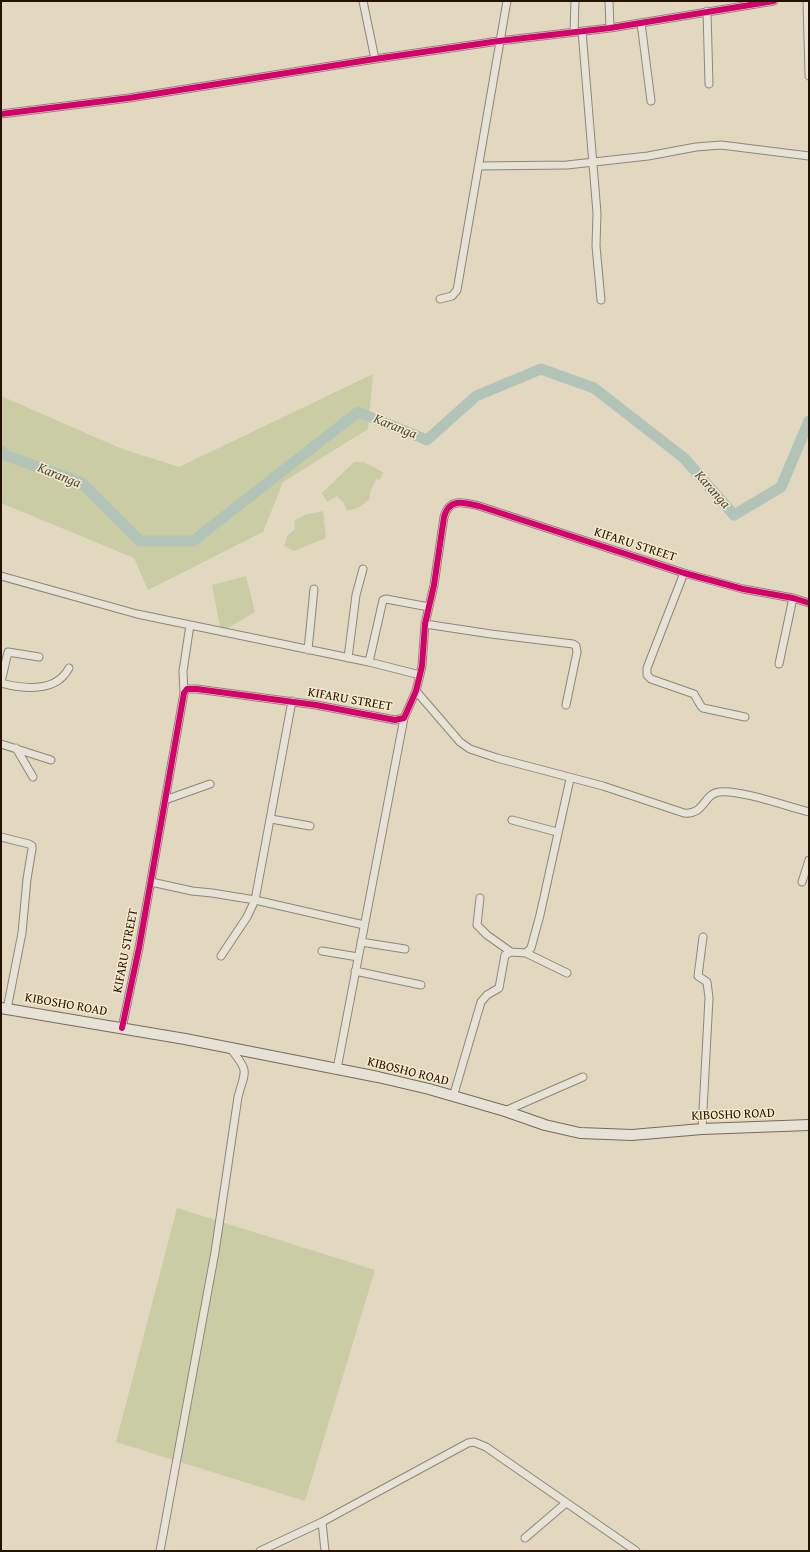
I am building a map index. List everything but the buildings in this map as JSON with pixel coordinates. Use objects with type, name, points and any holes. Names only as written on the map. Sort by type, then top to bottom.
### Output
[{"type":"main road","name":"KIBOSHO ROAD","points":[[4,1008],[185,1039],[231,1049],[337,1068],[400,1082],[505,1111],[559,1128],[597,1134],[632,1135],[702,1129],[809,1125]]},
{"type":"street","points":[[362,1],[375,59]]},
{"type":"street","points":[[440,299],[452,296],[457,290],[507,1]]},
{"type":"street","points":[[574,32],[575,1]]},
{"type":"street","points":[[609,1],[610,28]]},
{"type":"street","points":[[1,114],[129,98],[499,41],[610,28],[774,1]]},
{"type":"street","points":[[807,1],[809,76]]},
{"type":"street","points":[[707,11],[709,84]]},
{"type":"street","points":[[641,23],[651,101]]},
{"type":"street","points":[[582,31],[597,213],[596,246],[601,300]]},
{"type":"street","points":[[479,166],[540,167],[593,163],[648,156],[696,147],[721,145],[809,156]]},
{"type":"street","name":"KIFARU STREET","points":[[122,1028],[151,882],[184,693],[187,690],[198,689],[292,701],[395,720],[404,718],[416,691],[423,662],[425,624],[445,511],[447,507],[453,503],[461,502],[479,506],[684,573],[743,589],[793,598],[809,603]]},
{"type":"street","points":[[348,658],[356,595],[363,569]]},
{"type":"street","points":[[684,573],[647,668],[646,675],[651,679],[694,694],[700,706],[703,708],[745,717]]},
{"type":"street","points":[[1,576],[130,612],[369,662],[420,675]]},
{"type":"street","points":[[308,650],[314,589]]},
{"type":"street","points":[[779,664],[793,598]]},
{"type":"street","points":[[369,662],[382,600],[386,599],[429,607]]},
{"type":"street","points":[[184,693],[183,671],[190,624]]},
{"type":"street","points":[[425,624],[573,644],[576,646],[576,657],[566,705]]},
{"type":"street","points":[[39,656],[8,652],[1,683],[24,688],[35,688],[56,682],[63,678],[69,668]]},
{"type":"street","points":[[416,691],[465,746],[497,758],[570,779],[603,786],[690,813],[697,811],[710,796],[719,792],[748,796],[809,812]]},
{"type":"street","points":[[221,956],[247,917],[255,900],[292,701]]},
{"type":"street","points":[[337,1068],[404,718]]},
{"type":"street","points":[[1,744],[51,760]]},
{"type":"street","points":[[16,748],[33,777]]},
{"type":"street","points":[[526,953],[534,942],[557,832],[570,779]]},
{"type":"street","points":[[165,800],[210,784]]},
{"type":"street","points":[[270,819],[310,826]]},
{"type":"street","points":[[512,820],[557,832]]},
{"type":"street","points":[[1,837],[32,846],[22,933],[4,1008]]},
{"type":"street","points":[[802,882],[809,860]]},
{"type":"street","points":[[151,882],[192,891],[255,900],[364,925]]},
{"type":"street","points":[[480,898],[477,925],[487,935],[511,952]]},
{"type":"street","points":[[702,1129],[709,998],[708,982],[698,976],[703,937]]},
{"type":"street","points":[[361,942],[405,949]]},
{"type":"street","points":[[322,951],[358,957]]},
{"type":"street","points":[[453,1097],[481,1002],[487,995],[499,988],[505,955],[511,952],[526,953],[567,973]]},
{"type":"street","points":[[355,970],[421,985]]},
{"type":"street","points":[[160,1551],[215,1252],[238,1097],[245,1075],[242,1062],[231,1049]]},
{"type":"street","points":[[505,1111],[583,1077]]},
{"type":"street","points":[[260,1551],[322,1522],[468,1443],[474,1442],[486,1447],[636,1551]]},
{"type":"street","points":[[525,1538],[566,1503]]},
{"type":"street","points":[[322,1522],[325,1551]]},
{"type":"green space","points":[[373,374],[368,429],[283,482],[263,532],[148,590],[134,558],[1,503],[1,396],[120,448],[179,467]]},
{"type":"green space","points":[[354,462],[364,462],[383,472],[380,480],[376,479],[370,492],[370,499],[358,508],[347,511],[343,502],[337,496],[327,502],[322,493]]},
{"type":"green space","points":[[323,511],[326,538],[294,551],[284,546],[287,536],[295,529],[294,521],[305,515]]},
{"type":"green space","points":[[246,576],[255,612],[221,632],[212,585]]},
{"type":"green space","points":[[177,1208],[375,1270],[305,1501],[116,1442]]},
{"type":"waterway","name":"Karanga","points":[[1,451],[5,455],[82,483],[140,541],[193,541],[358,412],[427,440],[476,396],[541,369],[594,388],[684,458],[734,515],[781,487],[809,421]]},
{"type":"cycle path","points":[[1,114],[129,98],[499,41],[610,28],[774,1]]},
{"type":"cycle path","points":[[122,1028],[139,948],[184,693],[187,689],[197,689],[316,705],[395,720],[404,718],[416,691],[422,666],[425,624],[434,585],[444,517],[446,511],[453,504],[467,503],[479,506],[684,573],[743,589],[793,598],[809,603]]}]
